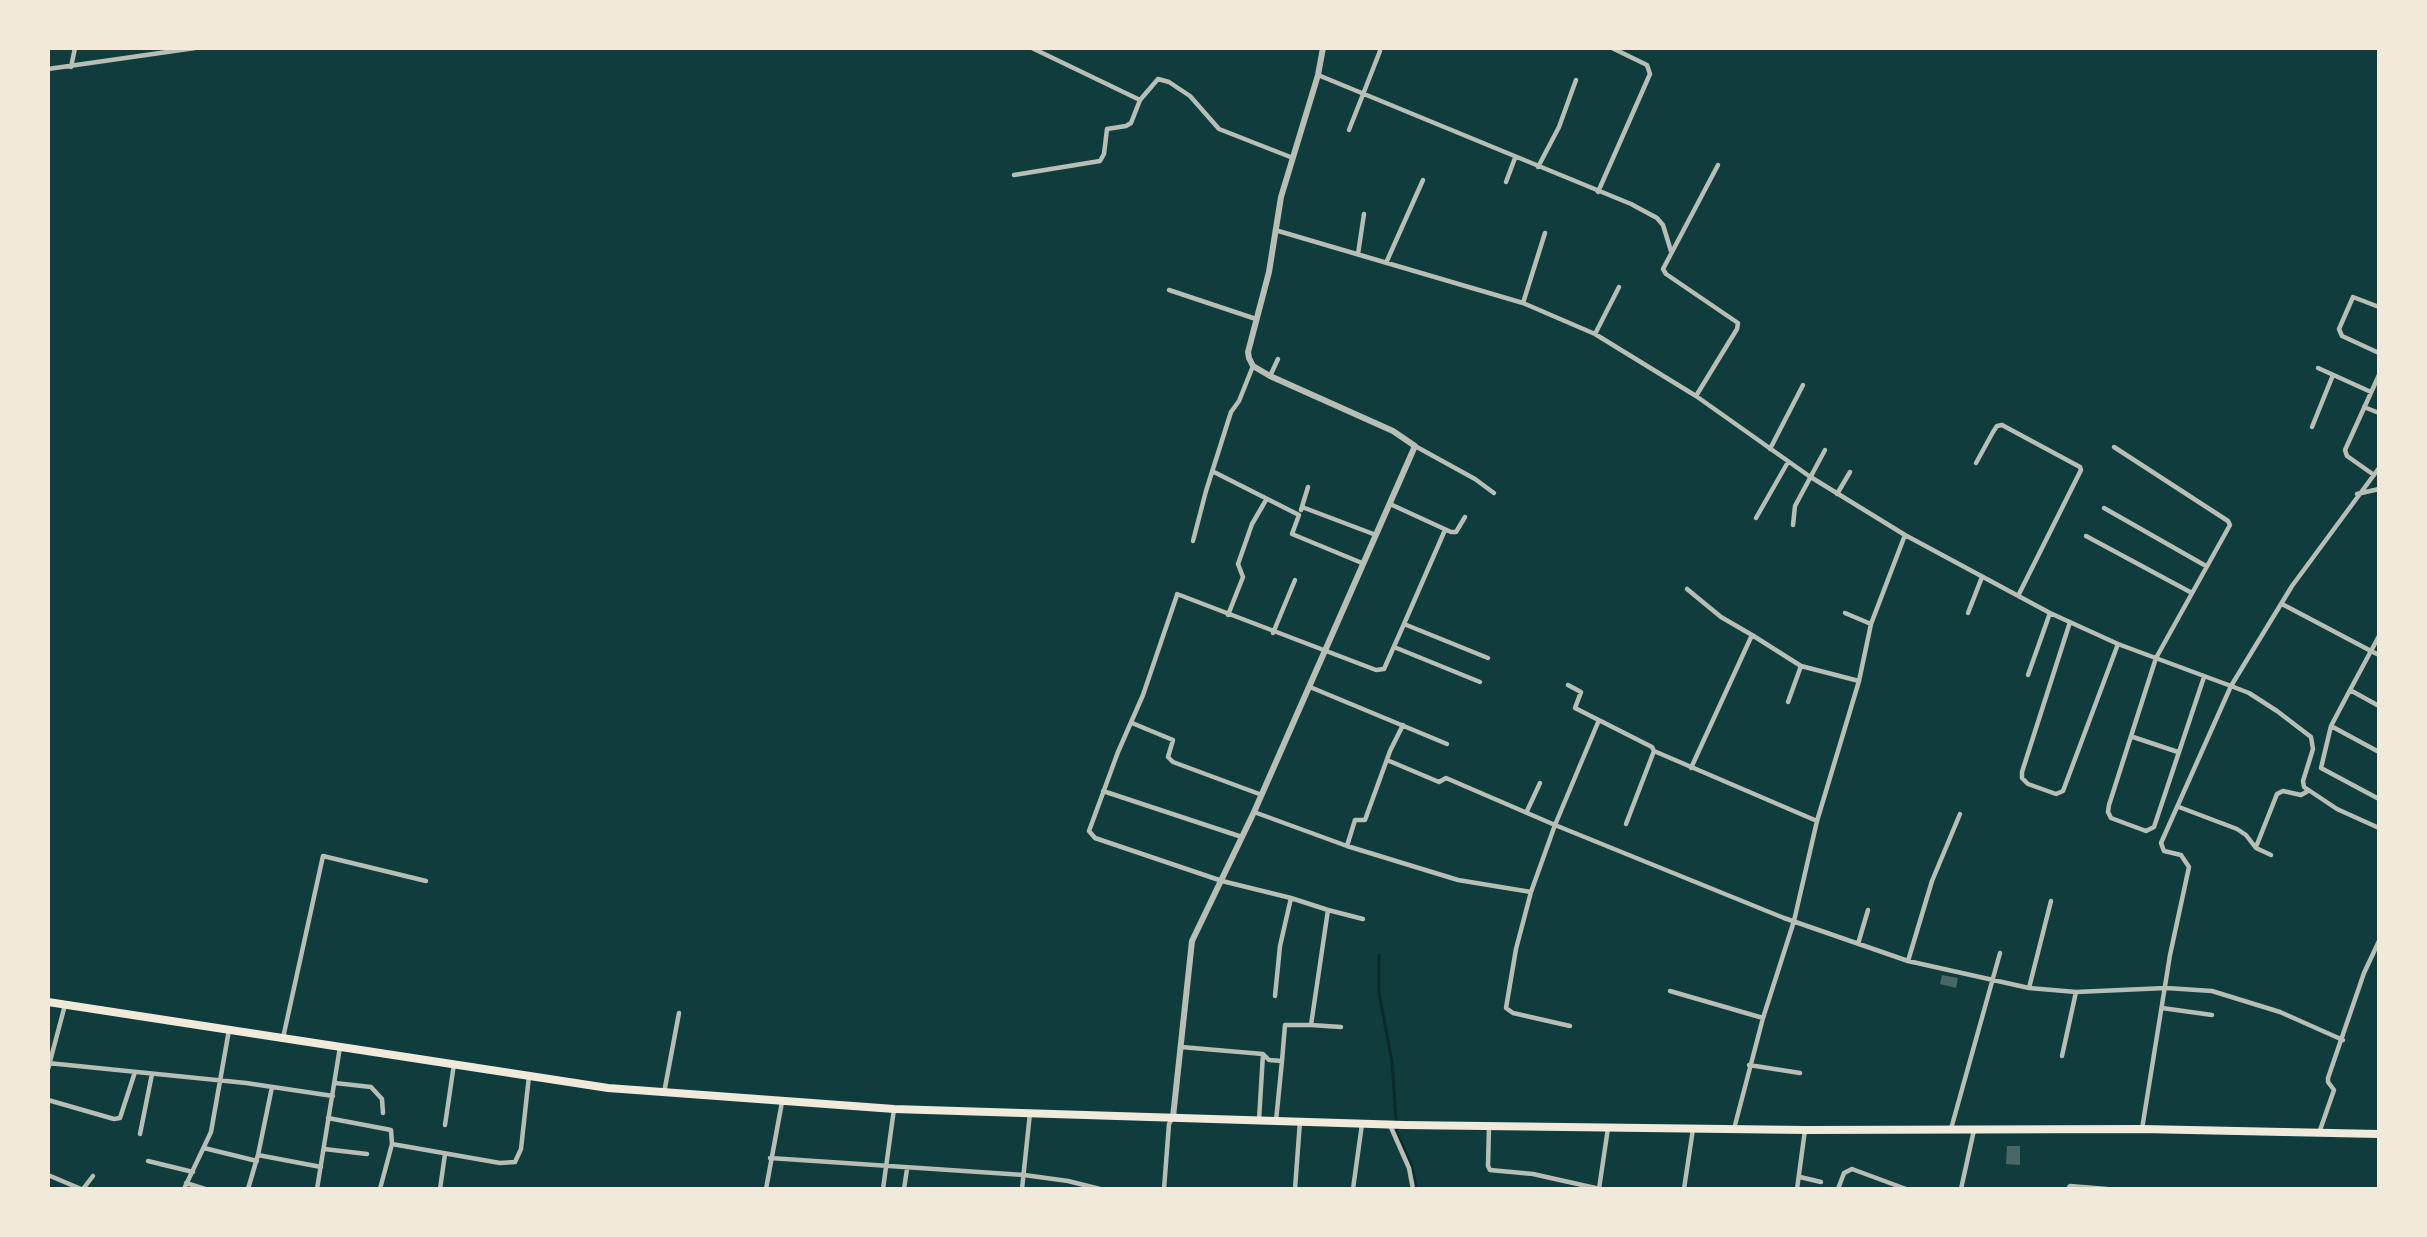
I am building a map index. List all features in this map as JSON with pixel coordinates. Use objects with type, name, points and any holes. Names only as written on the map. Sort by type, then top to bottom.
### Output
[{"type":"main road","points":[[48,1002],[608,1088],[894,1109],[1489,1127],[1805,1130],[2142,1129],[2379,1134]]},
{"type":"street","points":[[71,67],[75,48]]},
{"type":"street","points":[[48,69],[195,48]]},
{"type":"street","points":[[1032,48],[1140,100]]},
{"type":"street","points":[[1323,48],[1318,75],[1281,197],[1269,272],[1248,352],[1253,366],[1269,376],[1393,431],[1415,446],[1475,479],[1494,493]]},
{"type":"street","points":[[1598,192],[1650,74],[1647,65],[1612,48]]},
{"type":"street","points":[[1349,130],[1380,51]]},
{"type":"street","points":[[1318,75],[1363,92],[1657,218],[1664,225],[1671,251]]},
{"type":"street","points":[[1014,175],[1100,161],[1104,154],[1107,129],[1131,123],[1140,100],[1155,81],[1162,79],[1190,96],[1219,129],[1293,158]]},
{"type":"street","points":[[1538,167],[1559,127],[1576,80]]},
{"type":"street","points":[[1506,182],[1515,158]]},
{"type":"street","points":[[1696,396],[1737,329],[1738,322],[1666,274],[1663,269],[1718,165]]},
{"type":"street","points":[[1386,263],[1423,180]]},
{"type":"street","points":[[1358,254],[1364,214]]},
{"type":"street","points":[[1277,231],[1523,303],[1595,334],[1696,396],[1809,476],[1905,535],[2050,614],[2118,644],[2248,693],[2311,737],[2313,749],[2303,781],[2308,791],[2337,809],[2379,828]]},
{"type":"street","points":[[1523,303],[1545,233]]},
{"type":"street","points":[[1595,334],[1619,287]]},
{"type":"street","points":[[1169,290],[1256,319]]},
{"type":"street","points":[[2379,307],[2353,297],[2339,329],[2342,336],[2379,352]]},
{"type":"street","points":[[1269,376],[1278,359]]},
{"type":"street","points":[[1193,541],[1231,412],[1239,401],[1253,366]]},
{"type":"street","points":[[2318,368],[2371,392]]},
{"type":"street","points":[[2312,427],[2334,375]]},
{"type":"street","points":[[2374,475],[2347,456],[2345,450],[2379,375]]},
{"type":"street","points":[[1770,448],[1803,385]]},
{"type":"street","points":[[2364,407],[2379,413]]},
{"type":"street","points":[[1976,463],[1997,426],[2002,425],[2080,467],[2081,470],[2018,596]]},
{"type":"street","points":[[1164,1189],[1169,1124],[1173,1118],[1192,941],[1262,795],[1310,687],[1324,649],[1415,446]]},
{"type":"street","points":[[2114,447],[2230,522],[2156,658],[2133,738],[2108,812],[2111,818],[2146,831],[2151,830],[2156,823],[2204,677]]},
{"type":"street","points":[[1792,525],[1793,509],[1825,450]]},
{"type":"street","points":[[1756,518],[1788,462]]},
{"type":"street","points":[[2142,1129],[2188,867],[2181,855],[2164,851],[2161,843],[2231,686],[2282,604],[2357,494],[2379,468]]},
{"type":"street","points":[[1212,471],[1299,515]]},
{"type":"street","points":[[1837,494],[1850,472]]},
{"type":"street","points":[[1308,488],[1292,534],[1362,563]]},
{"type":"street","points":[[2357,494],[2379,489]]},
{"type":"street","points":[[1228,615],[1243,577],[1238,564],[1252,524],[1266,500]]},
{"type":"street","points":[[1390,504],[1445,530],[1456,532],[1465,517]]},
{"type":"street","points":[[1302,507],[1376,535]]},
{"type":"street","points":[[2104,508],[2206,567]]},
{"type":"street","points":[[1364,919],[1222,881],[1091,835],[1090,825],[1132,723],[1177,593],[1273,633],[1382,670],[1445,530]]},
{"type":"street","points":[[1734,1129],[1749,1065],[1794,921],[1817,821],[1859,681],[1871,624],[1905,535]]},
{"type":"street","points":[[2086,536],[2192,593]]},
{"type":"street","points":[[1968,613],[1982,577]]},
{"type":"street","points":[[1273,633],[1295,580]]},
{"type":"street","points":[[1687,589],[1721,617],[1801,666],[1859,681]]},
{"type":"street","points":[[2282,604],[2379,655]]},
{"type":"street","points":[[1845,613],[1871,624]]},
{"type":"street","points":[[2028,675],[2050,614]]},
{"type":"street","points":[[2070,622],[2022,772],[2022,778],[2028,784],[2056,794],[2063,791],[2118,644]]},
{"type":"street","points":[[1404,624],[1488,658]]},
{"type":"street","points":[[1691,768],[1752,635]]},
{"type":"street","points":[[2379,636],[2331,726],[2321,768],[2379,799]]},
{"type":"street","points":[[1394,647],[1480,682]]},
{"type":"street","points":[[1788,702],[1801,666]]},
{"type":"street","points":[[1568,685],[1581,692],[1575,708],[1652,747],[1654,751],[1817,821]]},
{"type":"street","points":[[1310,687],[1447,744]]},
{"type":"street","points":[[2350,690],[2379,706]]},
{"type":"street","points":[[1570,1026],[1513,1013],[1506,1008],[1516,949],[1531,892],[1555,825],[1599,720]]},
{"type":"street","points":[[1132,723],[1173,740],[1168,757],[1173,762],[1262,795]]},
{"type":"street","points":[[1347,846],[1356,820],[1365,820],[1387,760],[1403,725]]},
{"type":"street","points":[[2331,726],[2379,752]]},
{"type":"street","points":[[2133,738],[2178,752]]},
{"type":"street","points":[[1626,824],[1654,751]]},
{"type":"street","points":[[1387,760],[1439,782],[1446,778],[1555,825],[1794,921],[1908,961],[2029,988],[2076,992],[2166,988],[2212,991],[2236,996],[2280,1012],[2343,1040]]},
{"type":"street","points":[[1527,811],[1540,783]]},
{"type":"street","points":[[1103,790],[1242,837]]},
{"type":"street","points":[[2256,848],[2277,794],[2283,791],[2301,795],[2308,791]]},
{"type":"street","points":[[2179,807],[2237,830],[2246,835],[2256,848],[2271,855]]},
{"type":"street","points":[[1254,812],[1347,846],[1458,880],[1531,892]]},
{"type":"street","points":[[1908,961],[1932,881],[1960,814]]},
{"type":"street","points":[[283,1038],[323,856],[426,881]]},
{"type":"street","points":[[1275,996],[1280,946],[1291,898]]},
{"type":"street","points":[[2029,988],[2051,901]]},
{"type":"street","points":[[1311,1025],[1328,910]]},
{"type":"street","points":[[1858,944],[1868,910]]},
{"type":"street","points":[[2319,1133],[2334,1090],[2328,1078],[2379,941]]},
{"type":"street","points":[[1951,1129],[2000,953]]},
{"type":"street","points":[[1670,991],[1763,1018]]},
{"type":"street","points":[[2062,1056],[2076,992]]},
{"type":"street","points":[[65,1005],[49,1065],[135,1072],[333,1096]]},
{"type":"street","points":[[2163,1008],[2212,1015]]},
{"type":"street","points":[[664,1093],[679,1013]]},
{"type":"street","points":[[1276,1121],[1285,1025],[1341,1027]]},
{"type":"street","points":[[184,1189],[204,1148],[214,1119],[229,1030]]},
{"type":"street","points":[[317,1189],[340,1047]]},
{"type":"street","points":[[1181,1047],[1263,1054],[1268,1059],[1282,1061]]},
{"type":"street","points":[[1259,1120],[1263,1054]]},
{"type":"street","points":[[445,1125],[454,1064]]},
{"type":"street","points":[[1749,1065],[1800,1073]]},
{"type":"street","points":[[48,1101],[114,1119],[120,1118],[135,1072]]},
{"type":"street","points":[[140,1134],[152,1074]]},
{"type":"street","points":[[392,1144],[500,1163],[515,1162],[521,1149],[529,1076]]},
{"type":"street","points":[[335,1083],[371,1087],[382,1099],[383,1113]]},
{"type":"street","points":[[248,1189],[258,1158],[272,1087]]},
{"type":"street","points":[[766,1189],[782,1102]]},
{"type":"street","points":[[883,1189],[894,1109]]},
{"type":"street","points":[[1022,1189],[1030,1113]]},
{"type":"street","points":[[328,1118],[387,1128],[392,1134],[392,1144],[380,1189]]},
{"type":"street","points":[[1295,1189],[1300,1121]]},
{"type":"street","points":[[1353,1189],[1362,1124]]},
{"type":"street","points":[[1391,1125],[1409,1168],[1413,1189]]},
{"type":"street","points":[[1489,1127],[1488,1166],[1490,1170],[1533,1174],[1600,1189],[1608,1128]]},
{"type":"street","points":[[1684,1189],[1692,1129]]},
{"type":"street","points":[[1797,1189],[1805,1130]]},
{"type":"street","points":[[1968,1189],[1961,1188],[1974,1130]]},
{"type":"street","points":[[204,1148],[321,1167]]},
{"type":"street","points":[[324,1149],[367,1154]]},
{"type":"street","points":[[440,1189],[445,1154]]},
{"type":"street","points":[[770,1158],[907,1169],[1024,1175],[1068,1180],[1100,1189]]},
{"type":"street","points":[[147,1161],[193,1172]]},
{"type":"street","points":[[904,1189],[907,1169]]},
{"type":"street","points":[[1838,1189],[1844,1173],[1852,1169],[1906,1189]]},
{"type":"street","points":[[48,1175],[82,1189],[93,1176]]},
{"type":"street","points":[[1800,1177],[1821,1182]]},
{"type":"street","points":[[1570,1189],[1572,1182]]},
{"type":"street","points":[[186,1183],[205,1189]]},
{"type":"street","points":[[2068,1189],[2070,1186],[2107,1189]]},
{"type":"building","points":[[1942,975],[1958,978],[1956,988],[1940,984]]},
{"type":"building","points":[[2007,1146],[2020,1146],[2020,1165],[2006,1164]]},
{"type":"waterway","points":[[1379,955],[1379,993],[1392,1062],[1397,1134],[1411,1164],[1417,1189]]}]
